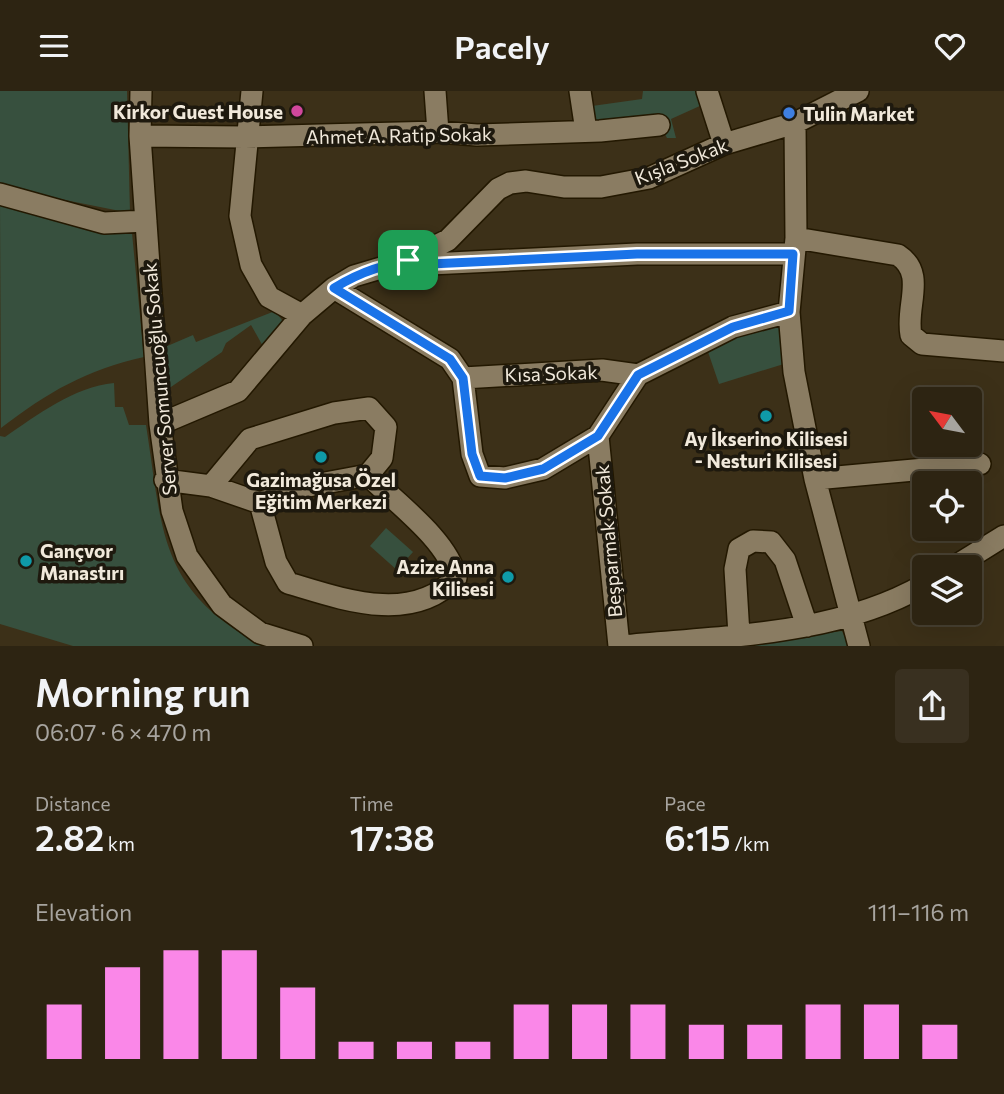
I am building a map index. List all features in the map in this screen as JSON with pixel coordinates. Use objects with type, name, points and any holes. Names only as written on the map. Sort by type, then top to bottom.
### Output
[{"type":"street","name":"Server Somuncuoğlu Sokak","points":[[141,91],[140,136],[160,423],[165,480],[172,512],[187,556],[222,605],[260,633],[302,646]]},
{"type":"street","points":[[252,91],[245,137],[240,216],[251,265],[269,296],[302,315]]},
{"type":"street","points":[[435,91],[438,132]]},
{"type":"street","points":[[580,91],[586,131]]},
{"type":"street","points":[[706,91],[724,145]]},
{"type":"street","name":"Kışla Sokak","points":[[160,423],[238,391],[302,315],[334,288],[354,276],[408,260],[448,240],[498,189],[510,183],[526,181],[565,187],[613,184],[649,178],[724,145],[794,123],[827,97],[858,91]]},
{"type":"street","points":[[794,123],[794,246],[789,311],[794,372],[815,479],[859,646]]},
{"type":"street","name":"Ahmet A. Ratip Sokak","points":[[140,136],[245,137],[438,132],[477,135],[659,125]]},
{"type":"street","points":[[0,194],[104,223],[146,221]]},
{"type":"street","points":[[408,260],[430,264],[794,246],[898,255],[910,262],[915,274],[908,323],[911,335],[922,344],[1004,351]]},
{"type":"street","points":[[334,288],[450,359],[463,378],[472,454],[480,476],[505,478],[543,469],[598,436],[638,375],[733,327],[789,311]]},
{"type":"street","name":"Kısa Sokak","points":[[463,378],[602,370],[638,375]]},
{"type":"street","points":[[165,480],[211,486],[260,503],[298,488],[368,475],[382,458],[386,427],[369,408],[334,413],[250,439],[211,486]]},
{"type":"street","name":"Beşparmak Sokak","points":[[598,436],[620,646]]},
{"type":"street","points":[[815,479],[980,464]]},
{"type":"street","points":[[260,503],[276,562],[288,583],[355,604],[417,603],[445,590],[456,578],[453,563],[441,545],[368,475]]},
{"type":"street","points":[[973,555],[1004,536]]},
{"type":"street","points":[[740,635],[735,569],[739,549],[753,541],[771,542],[785,560],[807,626]]},
{"type":"street","points":[[620,646],[807,626],[850,617],[912,592]]},
{"type":"green space","points":[[0,91],[127,91],[130,213],[0,187]]},
{"type":"green space","points":[[643,91],[699,91],[702,105],[671,119],[676,138],[667,138],[658,121],[593,126],[592,106],[642,99]]},
{"type":"green space","points":[[0,202],[112,232],[132,233],[144,357],[123,362],[68,384],[1,428]]},
{"type":"green space","points":[[275,311],[285,324],[264,348],[251,325],[226,343],[222,352],[168,389],[165,347],[193,335],[196,342]]},
{"type":"green space","points":[[780,326],[787,363],[719,384],[707,349],[739,335]]},
{"type":"green space","points":[[114,383],[115,407],[123,407],[129,425],[146,425],[163,527],[184,580],[203,603],[229,625],[263,646],[73,646],[0,624],[0,436],[5,437],[70,396]]},
{"type":"green space","points":[[386,528],[413,552],[397,570],[370,546]]},
{"type":"green space","points":[[842,631],[849,646],[722,646]]},
{"type":"place","name":"Kirkor Guest House","points":[[297,111]]},
{"type":"place","name":"Tulin Market","points":[[789,113]]},
{"type":"place","name":"Ay İkserino Kilisesi - Nesturi Kilisesi","points":[[766,416]]},
{"type":"place","name":"Gazimağusa Özel Eğitim Merkezi","points":[[321,457]]},
{"type":"place","name":"Gançvor Manastırı","points":[[26,561]]},
{"type":"place","name":"Azize Anna Kilisesi","points":[[508,577]]},
{"type":"route","points":[[637,254],[793,254],[789,311],[733,327],[638,375],[598,436],[543,469],[505,478],[480,476],[472,454],[463,378],[450,359],[334,288],[354,276],[408,260],[430,264],[637,254]]}]
